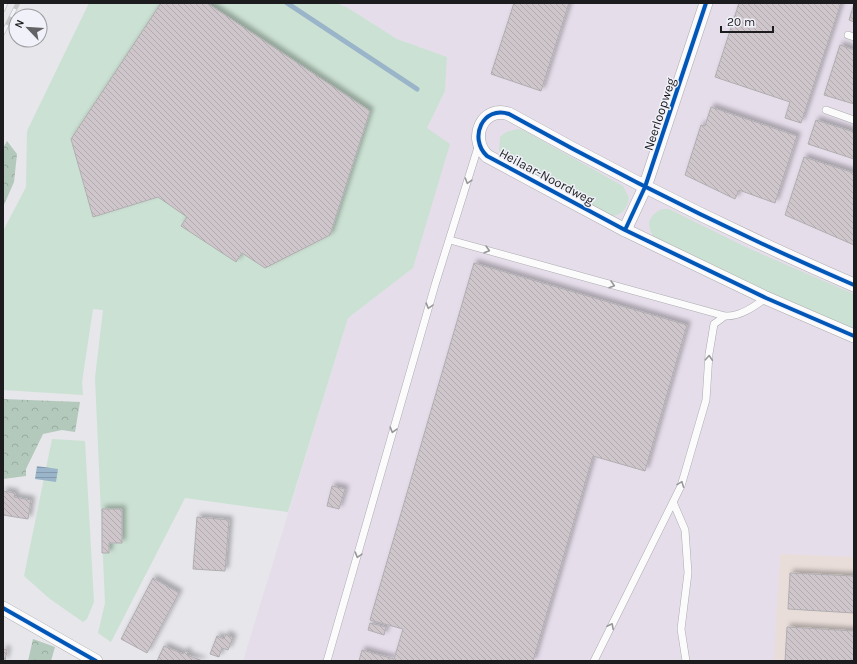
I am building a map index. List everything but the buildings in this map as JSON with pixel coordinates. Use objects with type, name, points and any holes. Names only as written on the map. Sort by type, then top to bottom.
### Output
[{"type":"street","name":"Neerloopweg","points":[[625,230],[645,187],[706,3]]},
{"type":"street","points":[[479,144],[478,133],[485,120],[494,113],[505,113],[645,187],[728,228],[854,285]]},
{"type":"street","name":"Heilaar-Noordweg","points":[[479,144],[480,149],[487,156],[625,230],[766,298],[854,336]]},
{"type":"street","points":[[3,608],[96,661]]},
{"type":"lane","points":[[826,110],[854,120]]},
{"type":"lane","points":[[327,661],[435,285],[479,144]]},
{"type":"lane","points":[[450,240],[725,316],[732,316],[754,307],[766,298]]},
{"type":"lane","points":[[594,661],[673,502],[685,473],[706,400],[709,354],[714,324],[725,316]]},
{"type":"lane","points":[[673,502],[685,530],[688,573],[681,629],[686,661]]},
{"type":"shaded area","points":[[338,3],[854,3],[854,661],[243,661],[348,318],[413,268],[427,128],[445,91],[447,57],[397,39]]},
{"type":"shaded area","points":[[780,554],[854,557],[854,661],[774,661]]},
{"type":"green space","points":[[89,3],[338,3],[397,39],[447,57],[445,91],[427,128],[450,144],[413,268],[348,318],[288,512],[185,498],[111,642],[98,633],[105,603],[95,378],[103,310],[93,309],[82,382],[83,395],[3,390],[3,231],[26,187],[27,131]]},
{"type":"green space","points":[[518,129],[523,130],[623,186],[629,198],[627,206],[623,212],[617,215],[609,216],[504,159],[499,151],[500,137],[506,132]]},
{"type":"green space","points":[[7,141],[17,154],[14,182],[3,207],[3,148]]},
{"type":"green space","points":[[662,209],[669,209],[750,249],[854,294],[854,331],[825,319],[656,240],[650,231],[649,223],[653,215]]},
{"type":"green space","points":[[3,399],[80,402],[75,432],[62,430],[43,434],[26,469],[26,476],[3,479]]},
{"type":"green space","points":[[52,439],[85,441],[94,602],[87,619],[83,622],[50,599],[24,576]]},
{"type":"green space","points":[[33,639],[55,647],[51,661],[28,661]]},
{"type":"water","points":[[37,466],[58,469],[56,482],[35,479]]},
{"type":"waterway","points":[[287,3],[417,89]]},
{"type":"railway","points":[[3,10],[6,3]]},
{"type":"railway","points":[[3,33],[18,3]]},
{"type":"cycle path","points":[[625,230],[645,187],[706,3]]},
{"type":"cycle path","points":[[854,285],[766,246],[680,204],[509,114],[500,112],[492,114],[481,125],[479,141],[481,149],[487,156],[625,230],[766,298],[854,336]]},
{"type":"cycle path","points":[[3,608],[96,661]]}]
